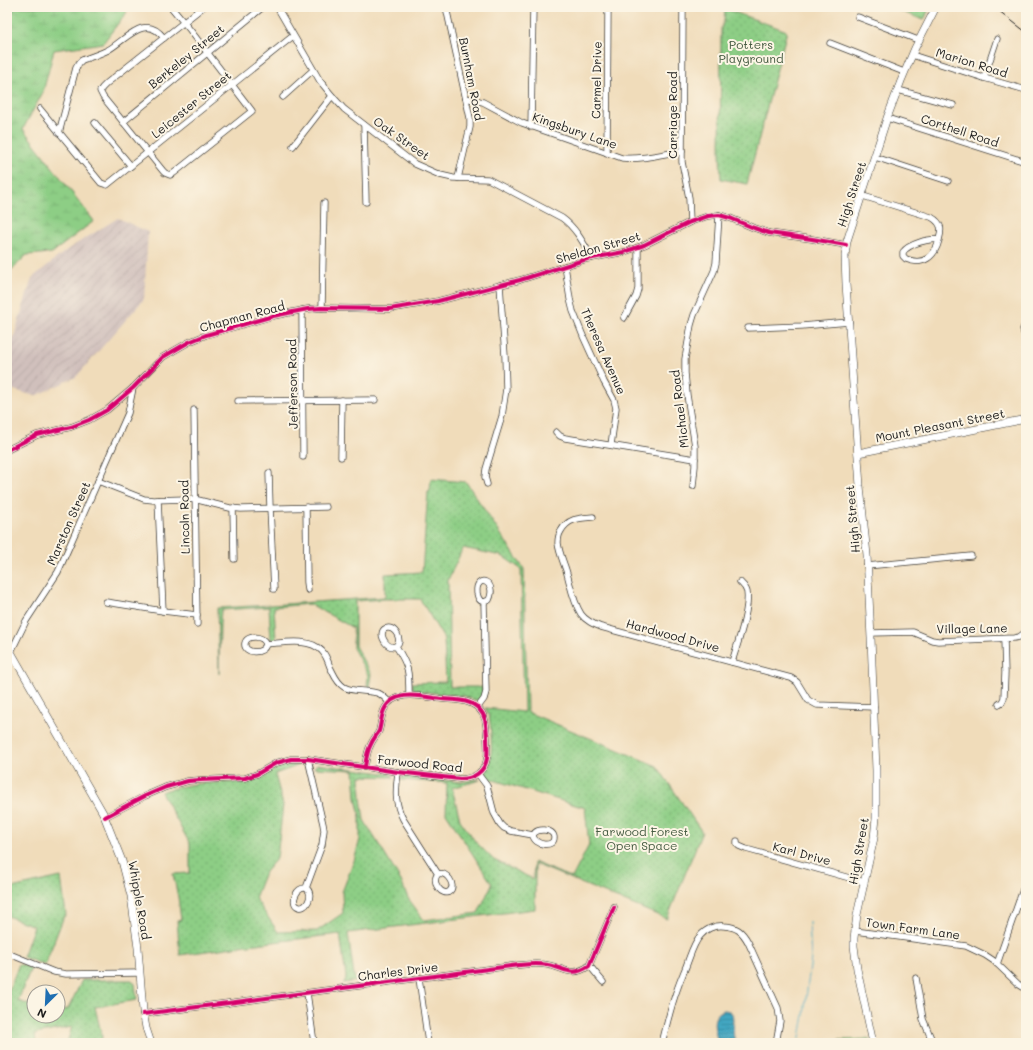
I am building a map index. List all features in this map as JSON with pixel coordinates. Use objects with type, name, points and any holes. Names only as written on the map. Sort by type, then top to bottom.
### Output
[{"type":"main road","name":"High Street","points":[[873,1043],[854,946],[857,915],[874,838],[876,818],[876,770],[871,633],[845,267],[846,245],[887,118],[904,72],[918,40],[936,7]]},
{"type":"main road","name":"Mount Pleasant Street","points":[[858,453],[1026,419]]},
{"type":"main road","name":"Whipple Road","points":[[7,645],[105,817],[122,861],[131,896],[138,948],[143,1014],[151,1043]]},
{"type":"street","points":[[170,7],[184,22],[252,111],[170,175],[165,173],[100,92],[107,83],[164,38],[184,22],[202,7]]},
{"type":"street","name":"Berkeley Street","points":[[123,122],[263,7]]},
{"type":"street","name":"Oak Street","points":[[277,7],[320,81],[344,109],[364,125],[415,164],[440,175],[458,178],[488,179],[562,218],[570,224],[592,258]]},
{"type":"street","name":"Burnham Road","points":[[446,7],[470,118],[470,127],[458,178]]},
{"type":"street","points":[[531,126],[533,7]]},
{"type":"street","name":"Carmel Drive","points":[[607,153],[608,7]]},
{"type":"street","name":"Carriage Road","points":[[683,7],[682,162],[689,198],[690,222]]},
{"type":"street","points":[[858,17],[918,40]]},
{"type":"street","points":[[59,133],[76,68],[82,60],[107,50],[140,28],[151,27],[160,33],[164,38]]},
{"type":"street","name":"Leicester Street","points":[[59,133],[102,183],[105,185],[108,184],[294,36]]},
{"type":"street","points":[[984,78],[997,39]]},
{"type":"street","points":[[830,43],[904,72]]},
{"type":"street","name":"Marion Road","points":[[912,55],[1026,90]]},
{"type":"street","points":[[282,97],[313,70]]},
{"type":"street","points":[[898,90],[953,105]]},
{"type":"street","points":[[294,146],[332,96]]},
{"type":"street","name":"Kingsbury Lane","points":[[466,98],[483,102],[511,118],[531,126],[622,158],[632,159],[682,151]]},
{"type":"street","points":[[40,109],[59,133]]},
{"type":"street","name":"Corthell Road","points":[[887,118],[1026,162]]},
{"type":"street","points":[[95,123],[131,166]]},
{"type":"street","points":[[364,125],[366,202]]},
{"type":"street","points":[[875,157],[948,182]]},
{"type":"street","points":[[863,196],[934,219],[939,223],[941,232],[939,240],[935,251],[931,256],[921,261],[906,259],[903,256],[904,250],[928,240],[939,240]]},
{"type":"street","points":[[322,308],[324,203]]},
{"type":"street","name":"Sheldon Street","points":[[349,309],[387,309],[403,307],[438,301],[500,285],[592,258],[610,256],[638,248],[703,217],[719,215],[769,233],[846,245]]},
{"type":"street","name":"Michael Road","points":[[693,486],[695,446],[686,384],[685,359],[694,315],[714,271],[716,263],[719,215]]},
{"type":"street","points":[[624,318],[636,296],[638,289],[638,248]]},
{"type":"street","name":"Theresa Avenue","points":[[565,266],[573,311],[604,382],[614,400],[616,408],[611,445]]},
{"type":"street","points":[[487,484],[485,477],[486,469],[502,416],[506,389],[500,285]]},
{"type":"street","name":"Chapman Road","points":[[7,450],[37,435],[71,427],[89,420],[107,410],[133,388],[163,357],[189,342],[206,335],[302,310],[322,308],[349,309]]},
{"type":"street","name":"Jefferson Road","points":[[302,310],[304,457]]},
{"type":"street","points":[[748,328],[797,327],[849,322]]},
{"type":"street","points":[[1025,326],[1026,341]]},
{"type":"street","name":"Marston Street","points":[[7,660],[26,621],[58,572],[128,413],[133,388]]},
{"type":"street","points":[[341,457],[342,400]]},
{"type":"street","points":[[238,401],[375,400]]},
{"type":"street","name":"Lincoln Road","points":[[194,410],[197,624]]},
{"type":"street","points":[[556,432],[562,437],[695,460]]},
{"type":"street","points":[[269,473],[274,589]]},
{"type":"street","points":[[98,481],[144,499],[187,499],[233,508],[326,507]]},
{"type":"street","points":[[158,500],[163,611]]},
{"type":"street","points":[[306,507],[308,590]]},
{"type":"street","points":[[233,508],[234,560]]},
{"type":"street","name":"Hardwood Drive","points":[[593,517],[570,521],[564,526],[558,538],[560,551],[577,607],[585,619],[601,627],[791,678],[797,682],[808,700],[817,705],[874,707]]},
{"type":"street","points":[[867,566],[971,556]]},
{"type":"street","points":[[732,662],[747,604],[746,590],[740,582]]},
{"type":"street","points":[[106,602],[197,615]]},
{"type":"street","points":[[266,644],[304,642],[312,644],[323,651],[334,676],[342,686],[350,689],[377,693],[389,702],[398,697],[409,695],[465,701],[478,707],[484,699],[486,689],[484,602]]},
{"type":"street","name":"Village Lane","points":[[871,633],[913,632],[938,641],[1014,638],[1019,637],[1026,632]]},
{"type":"street","points":[[999,704],[1004,698],[1004,639]]},
{"type":"street","points":[[396,646],[405,660],[408,670],[409,695]]},
{"type":"street","name":"Farwood Road","points":[[365,767],[369,748],[379,730],[383,712],[389,702]]},
{"type":"street","name":"Farwood Road","points":[[105,817],[145,796],[171,785],[188,781],[245,778],[258,774],[279,761],[297,758],[398,772],[464,779],[471,777],[478,774],[485,765],[487,755],[486,723],[478,707]]},
{"type":"street","points":[[306,888],[322,845],[324,830],[308,759]]},
{"type":"street","points":[[398,772],[396,797],[398,809],[438,874]]},
{"type":"street","points":[[478,774],[487,786],[495,816],[500,824],[504,828],[511,831],[534,835]]},
{"type":"street","name":"Karl Drive","points":[[737,841],[739,846],[746,849],[864,882]]},
{"type":"street","points":[[997,964],[1026,881]]},
{"type":"street","points":[[603,982],[589,965],[614,907]]},
{"type":"street","points":[[662,1043],[677,988],[695,944],[706,931],[714,926],[730,926],[744,933],[778,1008],[780,1021],[776,1043]]},
{"type":"street","name":"Town Farm Lane","points":[[855,931],[966,946],[985,955],[1018,984],[1026,989]]},
{"type":"street","points":[[7,953],[54,972],[66,974],[140,972]]},
{"type":"street","name":"Charles Drive","points":[[143,1014],[519,965],[539,964],[567,972],[576,972],[583,970],[589,965]]},
{"type":"street","points":[[419,978],[428,1043]]},
{"type":"street","points":[[916,978],[923,1019],[933,1043]]},
{"type":"street","points":[[307,993],[314,1043]]},
{"type":"shaded area","points":[[118,218],[148,232],[144,299],[76,377],[35,396],[10,389],[11,346],[32,278],[68,249]]},
{"type":"green space","points":[[14,7],[122,7],[127,12],[103,43],[54,50],[43,92],[23,129],[94,221],[52,253],[27,255],[7,274],[7,24]]},
{"type":"green space","name":"Potters Playground","points":[[725,7],[731,7],[731,11],[787,31],[747,184],[721,179],[721,28],[724,21]]},
{"type":"green space","points":[[889,7],[930,7],[924,20]]},
{"type":"green space","name":"Farwood Forest Open Space","points":[[431,479],[466,482],[524,569],[527,712],[657,766],[702,832],[667,919],[535,864],[535,909],[348,933],[354,976],[357,981],[343,983],[346,977],[340,934],[180,955],[177,921],[181,920],[173,874],[190,873],[190,844],[161,792],[198,784],[246,781],[257,778],[281,765],[289,763],[305,763],[275,774],[283,805],[277,858],[265,872],[255,898],[278,932],[317,931],[343,913],[342,892],[354,861],[360,839],[360,817],[356,798],[354,770],[314,768],[317,764],[390,774],[394,777],[360,776],[364,820],[401,881],[408,898],[424,920],[478,913],[492,884],[446,813],[447,783],[401,780],[404,776],[461,782],[475,779],[480,780],[452,788],[460,820],[475,841],[494,860],[533,879],[534,862],[572,878],[589,845],[585,808],[487,778],[485,772],[491,758],[491,730],[489,715],[485,708],[524,712],[521,569],[502,556],[463,548],[448,580],[450,687],[483,687],[482,695],[479,700],[464,696],[416,691],[413,689],[412,683],[446,682],[444,639],[420,599],[355,601],[355,646],[371,674],[369,687],[367,686],[368,675],[353,648],[353,628],[310,604],[274,607],[276,639],[271,640],[269,607],[221,610],[219,674],[217,608],[385,597],[385,574],[422,572],[428,492],[430,491]]},
{"type":"green space","points":[[61,877],[66,915],[64,916],[45,965],[23,957],[34,926],[7,916],[7,889]]},
{"type":"green space","points":[[19,964],[31,968],[18,1001],[26,1004],[26,1024],[66,1024],[66,1009],[68,1009],[82,980],[132,980],[135,984],[137,1000],[95,1007],[102,1037],[101,1043],[67,1043],[72,1027],[35,1034],[36,1043],[10,1043],[10,1025],[7,1025],[7,995]]},
{"type":"green space","points":[[869,1039],[870,1043],[839,1043],[838,1040]]},
{"type":"water","points":[[7,7],[14,7],[7,24]]},
{"type":"water","points":[[724,1010],[732,1013],[733,1016],[735,1043],[718,1043],[714,1024],[716,1016]]},
{"type":"waterway","points":[[799,1043],[811,958],[809,922]]},
{"type":"railway","points":[[994,7],[1026,32]]},
{"type":"cycle path","points":[[7,450],[37,435],[71,427],[89,420],[107,410],[133,388],[163,357],[189,342],[206,335],[273,316],[308,309],[390,309],[438,301],[520,280],[587,259],[624,252],[644,245],[690,222],[708,216],[719,215],[730,218],[769,233],[846,245]]},
{"type":"cycle path","points":[[105,817],[166,787],[188,781],[245,778],[257,774],[276,763],[291,759],[308,759],[398,772],[460,779],[469,778],[481,771],[487,758],[486,722],[482,712],[471,703],[462,701],[418,696],[402,696],[395,699],[389,703],[384,710],[379,731],[369,749],[365,767]]},
{"type":"cycle path","points":[[143,1014],[523,965],[544,964],[573,972],[583,970],[589,966],[614,907]]}]
